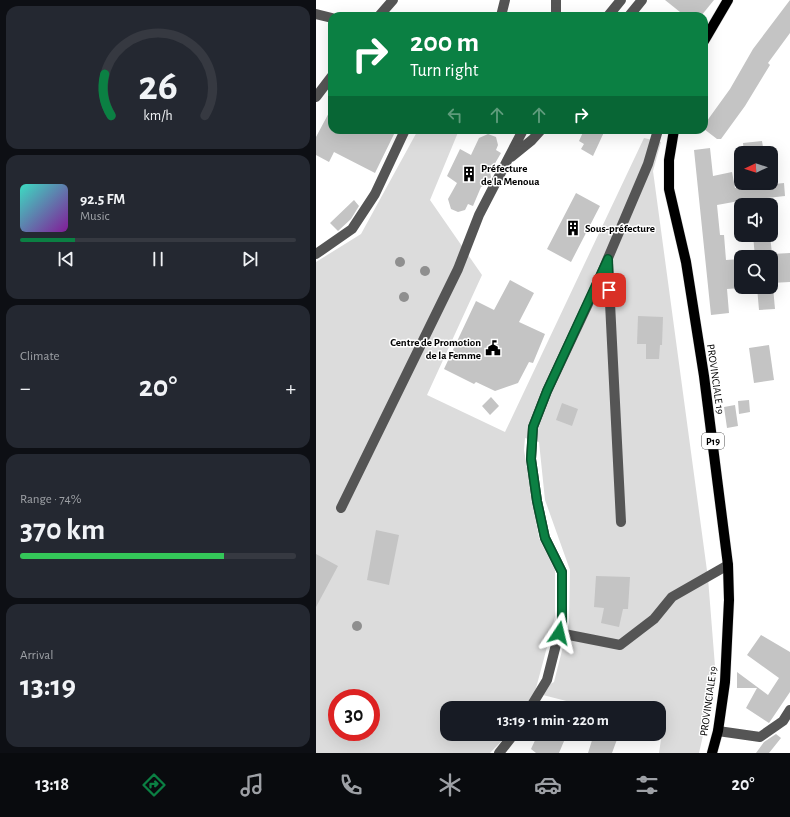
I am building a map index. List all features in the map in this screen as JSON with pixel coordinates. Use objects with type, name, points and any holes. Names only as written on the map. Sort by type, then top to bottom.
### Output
[{"type":"main road","points":[[708,34],[728,0]]},
{"type":"main road","name":"PROVINCIALE 19","points":[[673,134],[669,160],[669,190],[686,262],[704,376],[728,565],[730,600],[725,682],[718,731],[712,753]]},
{"type":"street","points":[[382,12],[393,0]]},
{"type":"street","points":[[502,12],[505,0]]},
{"type":"street","points":[[556,0],[556,12]]},
{"type":"street","points":[[611,12],[621,0]]},
{"type":"street","points":[[632,12],[642,0]]},
{"type":"street","points":[[316,14],[328,17]]},
{"type":"street","points":[[316,97],[328,81]]},
{"type":"street","points":[[316,254],[352,229],[375,194],[403,134]]},
{"type":"street","points":[[341,508],[458,268],[479,215],[521,134]]},
{"type":"street","points":[[509,158],[537,134]]},
{"type":"street","points":[[534,701],[547,680],[562,621],[562,572],[545,538],[539,508],[531,459],[533,427],[547,391],[608,259],[648,164],[657,134]]},
{"type":"street","points":[[608,259],[621,522]]},
{"type":"street","points":[[559,633],[620,645],[654,619],[672,597],[728,565]]},
{"type":"street","points":[[718,731],[760,736],[783,721],[790,710]]},
{"type":"street","points":[[499,753],[508,741]]},
{"type":"shaded area","points":[[416,134],[457,134],[430,200],[482,275],[427,395],[505,432],[644,138],[661,142],[653,171],[708,578],[716,679],[699,753],[659,753],[661,741],[666,741],[666,701],[566,701],[535,693],[530,701],[440,701],[440,741],[501,741],[490,753],[316,753],[316,262],[361,234]],"holes":[[[525,438],[539,442],[545,500],[570,570],[569,623],[554,682],[535,692],[555,617],[555,569],[539,538],[524,450]]]},
{"type":"building","points":[[665,0],[714,0],[704,12],[680,12]]},
{"type":"building","points":[[790,0],[790,33],[768,63],[770,65],[745,106],[721,139],[717,139],[708,132],[708,119],[730,89],[753,49]]},
{"type":"building","points":[[328,114],[328,134],[394,134],[375,173],[334,152],[329,162],[316,155],[316,137]]},
{"type":"building","name":"Préfecture de la Menoua","points":[[488,134],[496,137],[498,145],[496,150],[501,153],[490,172],[491,177],[487,184],[481,187],[473,206],[468,204],[465,210],[458,212],[451,209],[448,199],[457,183],[447,176],[460,149],[471,155],[479,138]]},
{"type":"building","points":[[582,134],[603,134],[593,156],[581,149],[584,144],[579,141]]},
{"type":"building","points":[[762,141],[763,146],[743,146],[743,143]]},
{"type":"building","points":[[710,148],[713,176],[732,172],[734,190],[778,190],[778,184],[784,183],[785,196],[767,198],[734,198],[734,202],[717,205],[720,235],[724,235],[726,260],[734,259],[734,288],[727,289],[729,313],[711,315],[694,150]]},
{"type":"building","name":"Sous-préfecture","points":[[576,193],[600,206],[571,262],[547,249]]},
{"type":"building","points":[[354,200],[359,206],[351,219],[338,231],[330,223]]},
{"type":"building","points":[[754,242],[771,242],[772,250],[754,250]]},
{"type":"building","points":[[790,253],[790,282],[778,283],[778,254]]},
{"type":"building","points":[[510,280],[534,293],[519,322],[545,334],[533,363],[529,362],[518,383],[495,391],[476,382],[474,384],[444,369],[476,301],[494,310]]},
{"type":"building","points":[[758,294],[774,294],[775,309],[759,310]]},
{"type":"building","points":[[638,316],[663,317],[662,345],[660,345],[659,359],[646,359],[646,344],[637,344]]},
{"type":"building","points":[[769,345],[774,380],[754,383],[749,348]]},
{"type":"building","points":[[491,397],[499,406],[490,415],[482,406]]},
{"type":"building","points":[[749,400],[750,412],[739,414],[738,401]]},
{"type":"building","points":[[562,403],[578,409],[572,426],[556,420]]},
{"type":"building","points":[[735,405],[738,426],[727,428],[724,407]]},
{"type":"building","points":[[376,530],[399,535],[389,585],[367,580]]},
{"type":"building","points":[[316,554],[338,566],[316,607]]},
{"type":"building","points":[[596,576],[630,577],[628,609],[623,609],[619,627],[601,623],[604,608],[594,607]]},
{"type":"building","points":[[761,635],[790,652],[790,692],[769,723],[746,708],[757,688],[737,688],[737,672],[768,695],[779,678],[747,655]]},
{"type":"building","points":[[776,734],[781,738],[769,753],[756,753],[764,742]]},
{"type":"building","points":[[535,741],[564,741],[559,753],[536,753],[531,749]]},
{"type":"building","points":[[592,741],[616,741],[612,753],[588,753]]},
{"type":"place","name":"Préfecture de la Menoua","points":[[469,174]]},
{"type":"place","name":"Sous-préfecture","points":[[573,228]]},
{"type":"place","name":"Centre de Promotion de la Femme","points":[[493,348]]},
{"type":"route","points":[[559,633],[562,621],[562,572],[545,538],[537,501],[531,459],[533,427],[547,391],[608,259],[609,290]]}]
